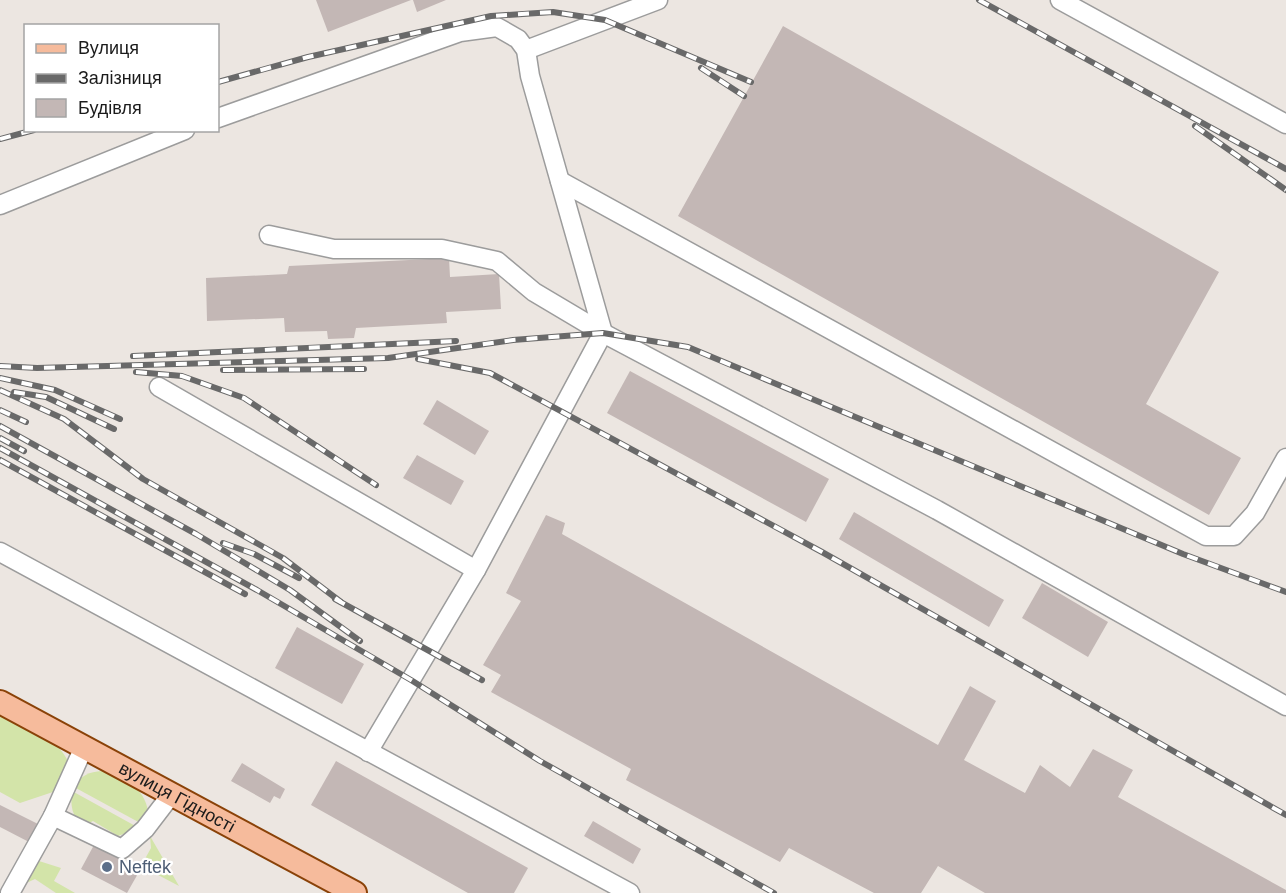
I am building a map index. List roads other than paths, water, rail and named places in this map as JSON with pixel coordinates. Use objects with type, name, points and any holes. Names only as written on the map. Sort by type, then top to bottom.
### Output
[{"type":"main road","name":"вулиця Гідності","points":[[0,702],[355,893]]},
{"type":"lane","points":[[526,50],[658,0]]},
{"type":"lane","points":[[1060,0],[1286,124]]},
{"type":"lane","points":[[219,118],[460,32],[497,27],[518,39],[526,50],[530,76],[603,333],[476,570],[368,752]]},
{"type":"lane","points":[[0,205],[179,132]]},
{"type":"lane","points":[[560,181],[1206,536],[1234,536],[1255,513],[1286,458]]},
{"type":"lane","points":[[269,235],[334,249],[442,249],[496,261],[534,292],[603,333],[937,510],[1286,706]]},
{"type":"lane","points":[[159,387],[476,570]]},
{"type":"lane","points":[[0,552],[630,893]]},
{"type":"lane","points":[[10,893],[53,816],[84,747]]},
{"type":"lane","points":[[53,816],[122,849],[145,829],[171,795]]},
{"type":"railway","points":[[979,0],[1286,169]]},
{"type":"railway","points":[[219,82],[308,57],[491,16],[553,12],[605,20],[751,82]]},
{"type":"railway","points":[[701,68],[744,96]]},
{"type":"railway","points":[[1195,126],[1286,190]]},
{"type":"railway","points":[[0,139],[26,132]]},
{"type":"railway","points":[[0,366],[37,368],[388,358],[513,340],[603,333],[688,347],[1183,554],[1286,592]]},
{"type":"railway","points":[[133,356],[456,341]]},
{"type":"railway","points":[[418,359],[490,373],[822,552],[1286,815]]},
{"type":"railway","points":[[223,370],[364,369]]},
{"type":"railway","points":[[136,372],[182,376],[244,398],[376,485]]},
{"type":"railway","points":[[0,378],[55,390],[120,419]]},
{"type":"railway","points":[[0,390],[64,419],[143,479],[283,558],[341,602]]},
{"type":"railway","points":[[14,392],[46,397],[114,429]]},
{"type":"railway","points":[[0,410],[26,422]]},
{"type":"railway","points":[[0,426],[196,534],[290,590],[360,641]]},
{"type":"railway","points":[[0,438],[24,451]]},
{"type":"railway","points":[[0,448],[257,590],[411,680],[540,761],[774,893]]},
{"type":"railway","points":[[0,460],[245,594]]},
{"type":"railway","points":[[223,543],[254,554],[299,578]]},
{"type":"railway","points":[[335,599],[482,680]]},
{"type":"place","name":"Neftek","points":[[107,867]]}]
